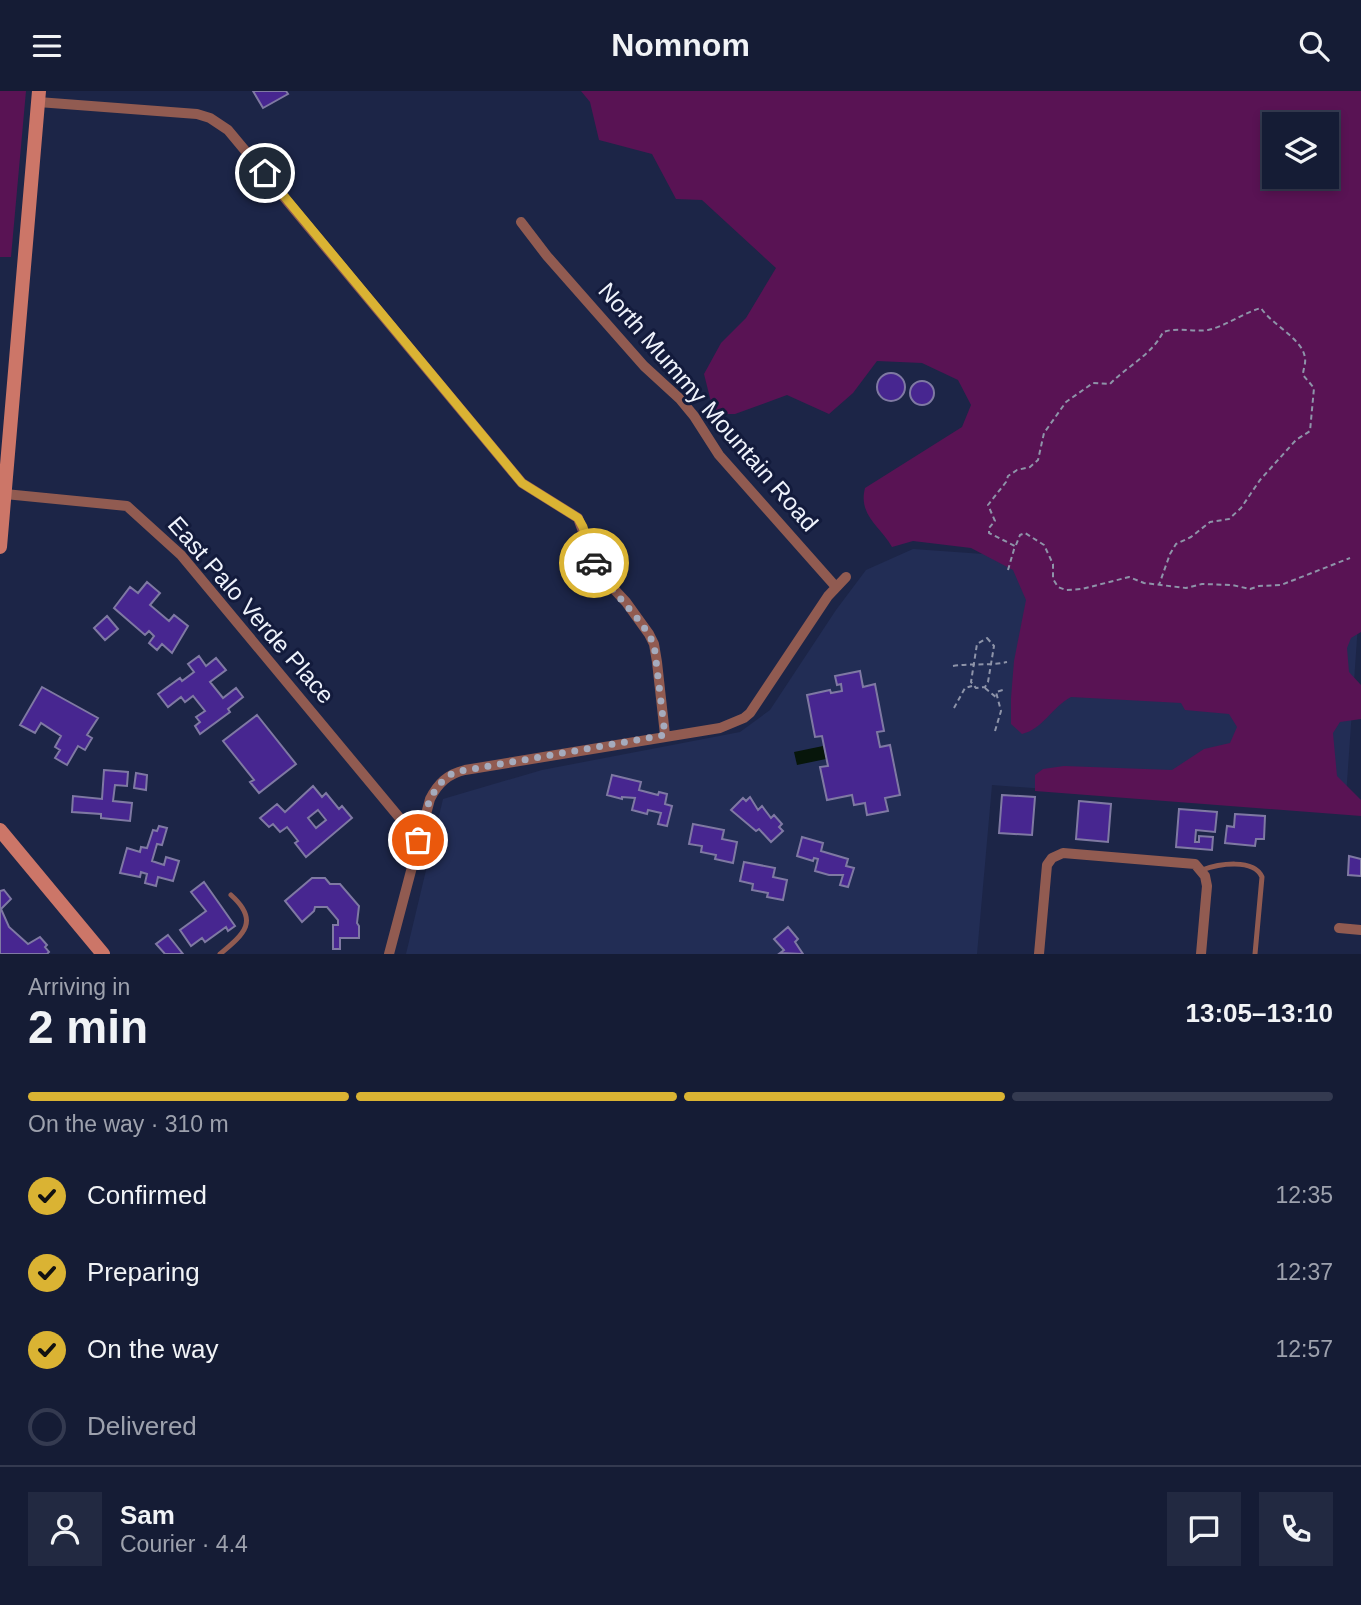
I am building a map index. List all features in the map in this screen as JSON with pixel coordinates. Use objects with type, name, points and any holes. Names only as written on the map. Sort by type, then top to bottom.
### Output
[{"type":"street","points":[[0,547],[38,97],[197,114],[210,118],[228,130],[522,483],[578,518],[598,572],[642,624],[654,644],[665,735]]},
{"type":"street","name":"North Mummy Mountain Road","points":[[521,222],[644,366],[680,399],[719,455],[836,587]]},
{"type":"street","name":"East Palo Verde Place","points":[[5,494],[127,506],[181,555],[418,840]]},
{"type":"street","points":[[388,954],[418,840],[433,792],[440,782],[455,772],[665,735],[720,728],[744,719],[828,596],[846,577]]},
{"type":"street","points":[[0,830],[103,954]]},
{"type":"street","points":[[1039,954],[1047,865],[1063,853],[1195,864],[1202,870],[1207,886],[1201,954]]},
{"type":"street","points":[[1339,928],[1361,930]]},
{"type":"lane","points":[[1202,870],[1214,865],[1255,867],[1259,870],[1262,877],[1255,954]]},
{"type":"lane","points":[[220,954],[242,936],[248,924],[243,905],[231,895]]},
{"type":"path","points":[[1015,546],[989,533],[989,528],[995,521],[988,505],[1008,477],[1017,470],[1030,467],[1038,460],[1044,433],[1066,402],[1093,383],[1110,384],[1156,346],[1163,333],[1171,329],[1210,329],[1248,311],[1261,308],[1272,323],[1297,341],[1306,360],[1304,375],[1314,388],[1310,431],[1296,440],[1229,519],[1210,522],[1191,537],[1176,544],[1159,585]]},
{"type":"path","points":[[1008,570],[1020,535],[1025,533],[1044,545],[1052,564],[1053,579],[1058,587],[1066,590],[1082,589],[1129,576],[1144,583],[1186,588],[1202,584],[1232,585],[1250,589],[1281,585],[1350,558]]},
{"type":"path","points":[[972,686],[977,644],[987,638],[994,646],[985,687],[987,692],[997,698]]},
{"type":"path","points":[[953,666],[1007,662]]},
{"type":"path","points":[[954,708],[965,688],[985,687]]},
{"type":"path","points":[[995,731],[1001,711],[996,692],[1003,690]]},
{"type":"shaded area","points":[[0,91],[26,91],[11,257],[0,257]]},
{"type":"shaded area","points":[[581,91],[1361,91],[1361,632],[1351,638],[1347,648],[1349,672],[1361,685],[1361,719],[1340,722],[1333,733],[1337,776],[1361,800],[1361,816],[1035,791],[1035,775],[1043,769],[1064,766],[1172,770],[1204,749],[1230,743],[1237,727],[1229,714],[1185,710],[1181,703],[1071,697],[1036,728],[1022,734],[1011,724],[1014,661],[1026,600],[1013,570],[971,548],[913,541],[892,547],[871,520],[865,506],[865,488],[962,427],[971,405],[958,380],[922,363],[877,361],[853,393],[829,414],[787,395],[735,414],[714,414],[704,374],[721,343],[746,318],[776,268],[702,200],[676,199],[652,154],[599,140],[590,102]]},
{"type":"shaded area","points":[[913,549],[1361,581],[1345,811],[992,785],[977,954],[406,954],[443,799],[542,770],[740,732],[770,710],[836,610],[866,570]]},
{"type":"shaded area","points":[[823,746],[826,759],[797,765],[794,752]]},
{"type":"building","points":[[253,91],[286,91],[288,94],[263,108]]},
{"type":"building","points":[[891,373],[901,377],[905,387],[901,397],[891,401],[881,397],[877,387],[881,377]]},
{"type":"building","points":[[922,381],[931,384],[934,393],[931,402],[922,405],[913,402],[910,393],[913,384]]},
{"type":"building","points":[[147,582],[160,593],[150,605],[169,621],[174,615],[188,626],[172,653],[162,644],[157,650],[149,643],[154,636],[149,631],[145,635],[114,608],[130,587],[138,593]]},
{"type":"building","points":[[107,616],[118,629],[105,640],[94,628]]},
{"type":"building","points":[[199,656],[206,666],[216,658],[226,670],[210,682],[223,698],[236,688],[243,697],[228,709],[230,712],[200,734],[195,726],[200,722],[196,717],[205,711],[193,696],[185,702],[181,697],[168,707],[158,694],[180,678],[182,681],[194,672],[188,664]]},
{"type":"building","points":[[860,671],[863,687],[875,684],[884,731],[877,732],[880,747],[890,745],[900,795],[885,798],[888,811],[867,815],[865,803],[854,805],[852,795],[827,800],[820,767],[828,766],[822,736],[815,737],[807,695],[830,690],[831,693],[842,691],[835,676]]},
{"type":"building","points":[[42,687],[98,718],[87,735],[92,738],[85,750],[78,746],[67,765],[55,758],[60,750],[55,747],[61,736],[41,723],[35,733],[20,725]]},
{"type":"building","points":[[257,715],[296,764],[259,793],[250,782],[254,780],[223,741]]},
{"type":"building","points":[[104,770],[128,772],[127,786],[115,785],[113,801],[132,803],[130,821],[101,818],[101,814],[72,812],[73,796],[102,799]]},
{"type":"building","points":[[136,773],[147,775],[146,790],[134,788]]},
{"type":"building","points":[[612,775],[641,782],[639,790],[658,795],[659,792],[667,794],[665,804],[672,806],[667,826],[658,824],[661,813],[648,810],[647,814],[632,810],[635,798],[622,799],[607,795]]},
{"type":"building","points":[[313,786],[322,797],[326,793],[339,809],[342,806],[352,818],[306,857],[287,827],[280,832],[273,824],[269,827],[260,818],[277,804],[285,812]],"holes":[[[318,810],[326,820],[316,828],[308,818]]]},
{"type":"building","points":[[1002,795],[1035,797],[1032,835],[999,833]]},
{"type":"building","points":[[750,797],[758,810],[762,806],[771,818],[774,815],[782,824],[779,827],[783,831],[771,842],[759,829],[756,831],[731,810],[743,798],[746,801]]},
{"type":"building","points":[[1079,801],[1111,804],[1108,842],[1076,839]]},
{"type":"building","points":[[1179,809],[1217,812],[1215,832],[1196,830],[1195,842],[1199,842],[1199,836],[1213,837],[1212,850],[1176,847]]},
{"type":"building","points":[[1235,814],[1265,816],[1264,839],[1256,839],[1255,846],[1225,843],[1227,826],[1234,827]]},
{"type":"building","points":[[693,824],[724,830],[722,839],[737,842],[733,863],[715,859],[716,855],[701,852],[702,846],[689,844]]},
{"type":"building","points":[[159,826],[167,828],[162,845],[157,844],[152,861],[164,865],[166,857],[179,861],[173,881],[158,877],[156,886],[145,883],[147,874],[141,872],[140,877],[120,873],[127,848],[140,852],[141,847],[147,848],[153,830],[157,831]]},
{"type":"building","points":[[802,837],[823,843],[821,851],[848,859],[846,866],[854,868],[848,887],[840,885],[843,875],[815,871],[818,859],[814,858],[813,861],[797,856]]},
{"type":"building","points":[[1349,856],[1361,859],[1361,876],[1348,875]]},
{"type":"building","points":[[744,862],[775,868],[773,877],[787,880],[783,900],[767,897],[768,893],[752,890],[753,884],[740,881]]},
{"type":"building","points":[[312,878],[325,878],[330,884],[340,884],[359,906],[359,938],[340,938],[340,949],[333,949],[333,925],[338,925],[338,920],[327,907],[315,907],[302,922],[285,901]]},
{"type":"building","points":[[204,882],[235,926],[228,931],[226,927],[205,942],[202,938],[191,946],[180,930],[206,911],[191,892]]},
{"type":"building","points":[[4,890],[11,899],[1,909],[9,927],[28,944],[40,937],[47,945],[47,954],[0,954],[0,891]]},
{"type":"building","points":[[788,927],[798,939],[795,942],[803,954],[780,953],[784,950],[774,939]]},
{"type":"building","points":[[168,935],[183,954],[165,954],[156,944]]},
{"type":"way so far","points":[[418,840],[433,792],[440,782],[455,772],[665,735],[654,644],[626,602],[598,572],[594,563]]},
{"type":"route","points":[[265,173],[522,483],[578,518],[594,563]]}]
